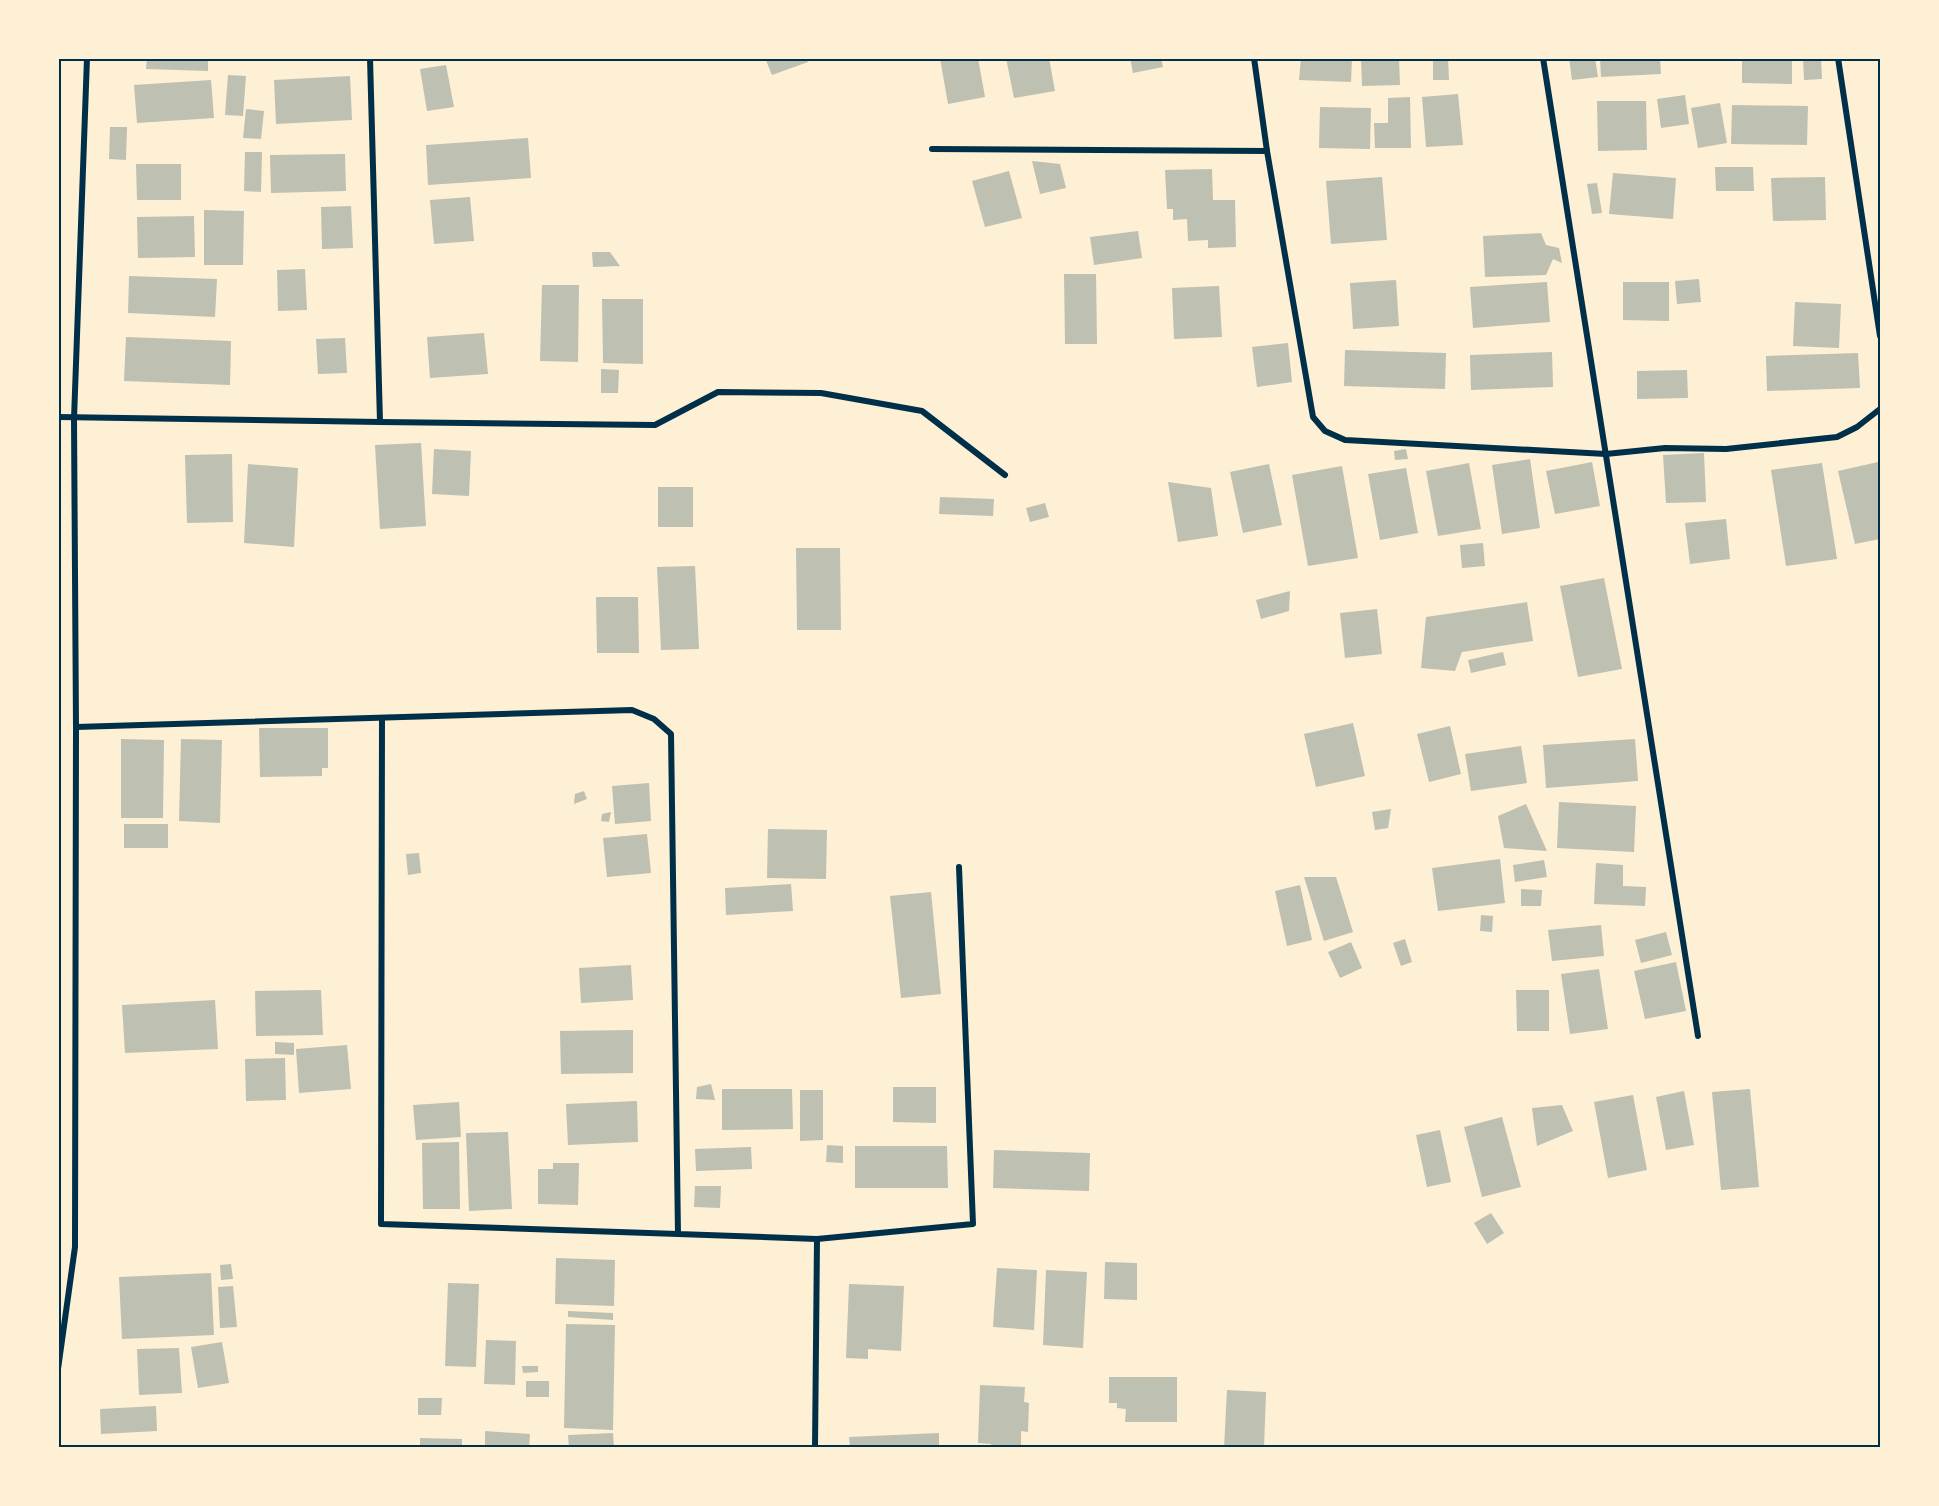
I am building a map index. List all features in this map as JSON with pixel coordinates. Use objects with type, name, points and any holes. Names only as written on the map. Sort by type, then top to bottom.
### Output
[{"type":"street","points":[[58,1369],[75,1247],[74,418],[87,58]]},
{"type":"street","points":[[370,58],[380,422]]},
{"type":"street","points":[[1254,58],[1267,151],[1313,417],[1325,431],[1345,440],[1606,454],[1665,448],[1726,449],[1837,437],[1857,427],[1881,409]]},
{"type":"street","points":[[1543,58],[1698,1035]]},
{"type":"street","points":[[1838,58],[1881,336]]},
{"type":"street","points":[[932,149],[1267,151]]},
{"type":"street","points":[[58,417],[655,425],[718,392],[821,393],[922,411],[1005,476]]},
{"type":"street","points":[[76,727],[632,710],[654,719],[670,734],[678,1234]]},
{"type":"street","points":[[382,718],[381,1224],[817,1239],[972,1224],[959,867]]},
{"type":"street","points":[[815,1448],[817,1239]]},
{"type":"building","points":[[147,58],[208,58],[208,71],[146,69]]},
{"type":"building","points":[[765,58],[806,58],[808,62],[772,75]]},
{"type":"building","points":[[940,58],[978,58],[985,97],[948,104]]},
{"type":"building","points":[[1006,58],[1049,58],[1055,91],[1014,98]]},
{"type":"building","points":[[1130,58],[1161,58],[1163,67],[1133,73]]},
{"type":"building","points":[[1301,58],[1352,58],[1351,82],[1299,80]]},
{"type":"building","points":[[1361,58],[1399,58],[1400,85],[1362,86]]},
{"type":"building","points":[[1433,58],[1448,58],[1449,80],[1433,80]]},
{"type":"building","points":[[1569,58],[1595,58],[1598,77],[1572,80]]},
{"type":"building","points":[[1600,58],[1660,58],[1661,74],[1601,77]]},
{"type":"building","points":[[1742,58],[1792,58],[1792,84],[1742,83]]},
{"type":"building","points":[[1803,58],[1821,58],[1822,79],[1804,80]]},
{"type":"building","points":[[446,65],[454,107],[427,111],[420,69]]},
{"type":"building","points":[[228,75],[246,76],[243,116],[225,115]]},
{"type":"building","points":[[350,76],[352,120],[276,124],[274,80]]},
{"type":"building","points":[[211,80],[214,118],[137,123],[134,85]]},
{"type":"building","points":[[1458,94],[1463,145],[1426,147],[1422,97]]},
{"type":"building","points":[[1685,95],[1689,124],[1661,128],[1657,99]]},
{"type":"building","points":[[1410,97],[1411,148],[1375,148],[1374,123],[1388,123],[1388,98]]},
{"type":"building","points":[[1597,101],[1646,101],[1647,150],[1598,151]]},
{"type":"building","points":[[1720,103],[1727,143],[1698,148],[1691,108]]},
{"type":"building","points":[[1732,105],[1808,106],[1807,145],[1731,144]]},
{"type":"building","points":[[1320,107],[1371,108],[1370,149],[1319,148]]},
{"type":"building","points":[[246,109],[264,111],[261,139],[243,138]]},
{"type":"building","points":[[110,127],[127,127],[126,160],[109,159]]},
{"type":"building","points":[[528,138],[531,178],[428,185],[426,145]]},
{"type":"building","points":[[245,152],[262,152],[261,192],[244,191]]},
{"type":"building","points":[[345,154],[346,191],[271,193],[270,155]]},
{"type":"building","points":[[1032,161],[1060,164],[1066,188],[1040,194]]},
{"type":"building","points":[[136,164],[181,164],[181,200],[137,200]]},
{"type":"building","points":[[1715,167],[1753,167],[1754,191],[1716,191]]},
{"type":"building","points":[[1212,169],[1213,200],[1235,200],[1236,247],[1208,248],[1208,240],[1188,241],[1187,219],[1173,220],[1173,209],[1167,209],[1165,170]]},
{"type":"building","points":[[1009,171],[1022,218],[985,227],[972,181]]},
{"type":"building","points":[[1613,173],[1676,178],[1673,219],[1609,214]]},
{"type":"building","points":[[1382,177],[1387,240],[1331,244],[1326,181]]},
{"type":"building","points":[[1825,177],[1826,220],[1773,221],[1771,178]]},
{"type":"building","points":[[1597,183],[1602,213],[1592,214],[1587,184]]},
{"type":"building","points":[[470,197],[474,241],[434,244],[430,200]]},
{"type":"building","points":[[351,206],[353,248],[322,249],[321,207]]},
{"type":"building","points":[[204,210],[244,211],[243,265],[204,265]]},
{"type":"building","points":[[194,216],[195,257],[138,258],[137,217]]},
{"type":"building","points":[[1138,231],[1142,258],[1094,265],[1090,237]]},
{"type":"building","points":[[1541,233],[1546,245],[1559,248],[1562,263],[1553,259],[1546,275],[1485,277],[1483,236]]},
{"type":"building","points":[[592,252],[610,252],[620,266],[593,267]]},
{"type":"building","points":[[305,269],[307,310],[278,311],[277,270]]},
{"type":"building","points":[[1064,274],[1096,274],[1097,344],[1065,344]]},
{"type":"building","points":[[129,276],[217,279],[215,317],[128,313]]},
{"type":"building","points":[[1699,279],[1701,302],[1677,304],[1675,281]]},
{"type":"building","points":[[1396,280],[1399,326],[1353,329],[1350,283]]},
{"type":"building","points":[[1547,282],[1550,322],[1473,328],[1470,287]]},
{"type":"building","points":[[1623,282],[1669,282],[1669,321],[1623,320]]},
{"type":"building","points":[[542,285],[579,285],[578,362],[540,361]]},
{"type":"building","points":[[1219,286],[1222,337],[1174,339],[1172,288]]},
{"type":"building","points":[[602,299],[643,299],[643,364],[603,363]]},
{"type":"building","points":[[1795,302],[1841,304],[1839,348],[1793,346]]},
{"type":"building","points":[[484,333],[488,374],[430,378],[427,337]]},
{"type":"building","points":[[126,337],[231,341],[230,385],[124,381]]},
{"type":"building","points":[[345,338],[347,373],[318,374],[316,339]]},
{"type":"building","points":[[1288,343],[1292,382],[1257,387],[1252,347]]},
{"type":"building","points":[[1345,350],[1446,353],[1445,389],[1344,386]]},
{"type":"building","points":[[1552,352],[1553,387],[1471,390],[1470,355]]},
{"type":"building","points":[[1858,353],[1860,388],[1767,391],[1766,356]]},
{"type":"building","points":[[601,369],[619,370],[618,393],[601,393]]},
{"type":"building","points":[[1687,370],[1688,398],[1637,399],[1637,371]]},
{"type":"building","points":[[421,443],[426,526],[380,529],[375,445]]},
{"type":"building","points":[[434,449],[471,451],[469,496],[432,494]]},
{"type":"building","points":[[1406,449],[1408,459],[1395,460],[1394,451]]},
{"type":"building","points":[[1704,453],[1706,502],[1666,503],[1663,455]]},
{"type":"building","points":[[232,454],[233,522],[187,523],[185,455]]},
{"type":"building","points":[[1530,459],[1540,528],[1502,534],[1492,465]]},
{"type":"building","points":[[1592,462],[1600,506],[1555,514],[1546,471]]},
{"type":"building","points":[[1878,462],[1880,539],[1855,544],[1838,471]]},
{"type":"building","points":[[1469,463],[1481,529],[1438,536],[1426,471]]},
{"type":"building","points":[[1822,463],[1837,559],[1786,566],[1771,470]]},
{"type":"building","points":[[248,464],[298,468],[294,547],[244,543]]},
{"type":"building","points":[[1269,464],[1282,525],[1243,533],[1230,472]]},
{"type":"building","points":[[1342,466],[1358,558],[1308,566],[1292,475]]},
{"type":"building","points":[[1406,468],[1418,533],[1380,540],[1368,474]]},
{"type":"building","points":[[1168,482],[1211,488],[1218,536],[1178,542]]},
{"type":"building","points":[[658,487],[693,487],[693,527],[658,527]]},
{"type":"building","points":[[940,497],[994,499],[993,516],[939,514]]},
{"type":"building","points":[[1045,503],[1049,517],[1030,522],[1026,508]]},
{"type":"building","points":[[1726,519],[1730,559],[1690,564],[1685,523]]},
{"type":"building","points":[[1483,543],[1485,566],[1462,568],[1460,545]]},
{"type":"building","points":[[796,548],[840,548],[841,630],[797,630]]},
{"type":"building","points":[[695,566],[699,649],[661,650],[657,567]]},
{"type":"building","points":[[1604,578],[1622,669],[1578,677],[1560,586]]},
{"type":"building","points":[[1290,591],[1289,611],[1261,619],[1256,600]]},
{"type":"building","points":[[596,597],[638,597],[639,653],[597,653]]},
{"type":"building","points":[[1527,602],[1533,641],[1462,652],[1455,671],[1421,668],[1426,617]]},
{"type":"building","points":[[1377,609],[1382,654],[1345,658],[1340,613]]},
{"type":"building","points":[[1503,652],[1506,665],[1471,673],[1468,660]]},
{"type":"building","points":[[1353,723],[1365,776],[1316,787],[1304,734]]},
{"type":"building","points":[[1450,726],[1461,774],[1429,782],[1417,734]]},
{"type":"building","points":[[259,728],[328,728],[328,768],[322,768],[322,776],[260,777]]},
{"type":"building","points":[[121,739],[164,740],[163,818],[121,818]]},
{"type":"building","points":[[181,739],[222,740],[220,823],[179,821]]},
{"type":"building","points":[[1635,739],[1638,781],[1546,788],[1543,745]]},
{"type":"building","points":[[1521,746],[1527,783],[1471,791],[1465,754]]},
{"type":"building","points":[[649,783],[651,821],[615,824],[612,786]]},
{"type":"building","points":[[584,791],[587,799],[574,804],[575,794]]},
{"type":"building","points":[[1559,802],[1636,806],[1634,852],[1557,848]]},
{"type":"building","points":[[1526,804],[1547,851],[1504,848],[1498,816]]},
{"type":"building","points":[[1391,809],[1388,828],[1375,830],[1372,812]]},
{"type":"building","points":[[611,812],[609,822],[601,821],[602,814]]},
{"type":"building","points":[[124,824],[168,824],[168,848],[124,848]]},
{"type":"building","points":[[768,829],[827,830],[826,879],[767,878]]},
{"type":"building","points":[[647,834],[651,873],[607,877],[603,838]]},
{"type":"building","points":[[419,853],[421,873],[408,875],[406,854]]},
{"type":"building","points":[[1500,859],[1505,903],[1438,911],[1432,868]]},
{"type":"building","points":[[1544,860],[1547,877],[1515,882],[1513,865]]},
{"type":"building","points":[[1596,863],[1623,865],[1623,886],[1646,887],[1645,906],[1594,904]]},
{"type":"building","points":[[1304,877],[1336,877],[1353,932],[1324,941]]},
{"type":"building","points":[[791,884],[793,911],[726,915],[725,888]]},
{"type":"building","points":[[1300,885],[1312,940],[1287,946],[1275,891]]},
{"type":"building","points":[[1521,889],[1542,890],[1541,906],[1521,906]]},
{"type":"building","points":[[931,892],[941,994],[901,998],[890,896]]},
{"type":"building","points":[[1481,915],[1493,916],[1492,932],[1480,931]]},
{"type":"building","points":[[1601,925],[1604,956],[1552,961],[1548,930]]},
{"type":"building","points":[[1666,932],[1672,955],[1641,963],[1635,940]]},
{"type":"building","points":[[1405,939],[1412,962],[1401,966],[1393,943]]},
{"type":"building","points":[[1351,942],[1362,968],[1340,978],[1328,952]]},
{"type":"building","points":[[1676,962],[1686,1011],[1645,1019],[1634,971]]},
{"type":"building","points":[[631,965],[633,1000],[581,1003],[579,968]]},
{"type":"building","points":[[1599,969],[1608,1029],[1570,1034],[1561,974]]},
{"type":"building","points":[[321,990],[323,1035],[256,1036],[255,991]]},
{"type":"building","points":[[1516,990],[1549,990],[1549,1031],[1517,1031]]},
{"type":"building","points":[[215,1000],[218,1049],[125,1053],[122,1005]]},
{"type":"building","points":[[633,1030],[633,1073],[561,1074],[560,1031]]},
{"type":"building","points":[[275,1042],[294,1043],[294,1055],[275,1054]]},
{"type":"building","points":[[347,1045],[351,1089],[299,1093],[296,1049]]},
{"type":"building","points":[[285,1058],[286,1100],[246,1101],[245,1059]]},
{"type":"building","points":[[711,1084],[715,1100],[696,1099],[697,1087]]},
{"type":"building","points":[[893,1087],[936,1087],[936,1123],[893,1122]]},
{"type":"building","points":[[722,1089],[792,1089],[793,1129],[722,1130]]},
{"type":"building","points":[[1750,1089],[1759,1187],[1721,1190],[1712,1092]]},
{"type":"building","points":[[800,1090],[823,1090],[823,1140],[800,1141]]},
{"type":"building","points":[[1684,1091],[1694,1145],[1666,1150],[1656,1097]]},
{"type":"building","points":[[1633,1095],[1647,1170],[1608,1178],[1594,1102]]},
{"type":"building","points":[[637,1101],[638,1142],[568,1145],[566,1104]]},
{"type":"building","points":[[459,1102],[461,1137],[416,1140],[413,1105]]},
{"type":"building","points":[[1562,1105],[1573,1131],[1537,1146],[1532,1108]]},
{"type":"building","points":[[1502,1117],[1521,1187],[1482,1197],[1464,1127]]},
{"type":"building","points":[[1440,1130],[1451,1182],[1427,1187],[1416,1135]]},
{"type":"building","points":[[508,1132],[512,1209],[469,1211],[466,1133]]},
{"type":"building","points":[[459,1142],[460,1209],[423,1209],[422,1143]]},
{"type":"building","points":[[827,1145],[843,1146],[843,1163],[826,1162]]},
{"type":"building","points":[[855,1146],[947,1146],[948,1188],[855,1188]]},
{"type":"building","points":[[751,1147],[752,1169],[696,1171],[695,1149]]},
{"type":"building","points":[[994,1150],[1090,1153],[1089,1191],[993,1188]]},
{"type":"building","points":[[553,1163],[579,1163],[578,1205],[538,1204],[538,1169],[553,1169]]},
{"type":"building","points":[[695,1186],[721,1186],[720,1208],[694,1207]]},
{"type":"building","points":[[1491,1213],[1504,1233],[1487,1244],[1474,1223]]},
{"type":"building","points":[[556,1258],[615,1260],[614,1306],[555,1304]]},
{"type":"building","points":[[1105,1262],[1137,1263],[1137,1300],[1104,1299]]},
{"type":"building","points":[[231,1264],[233,1279],[221,1280],[220,1265]]},
{"type":"building","points":[[997,1268],[1037,1270],[1034,1330],[993,1327]]},
{"type":"building","points":[[1046,1270],[1087,1272],[1083,1348],[1043,1345]]},
{"type":"building","points":[[211,1273],[214,1335],[122,1339],[119,1277]]},
{"type":"building","points":[[448,1283],[479,1284],[476,1367],[445,1366]]},
{"type":"building","points":[[849,1284],[904,1286],[901,1351],[868,1349],[868,1359],[846,1358]]},
{"type":"building","points":[[233,1286],[237,1327],[220,1328],[218,1287]]},
{"type":"building","points":[[568,1311],[613,1313],[613,1320],[568,1317]]},
{"type":"building","points":[[566,1324],[615,1325],[613,1430],[564,1428]]},
{"type":"building","points":[[486,1340],[516,1341],[515,1385],[484,1384]]},
{"type":"building","points":[[222,1342],[229,1383],[198,1388],[191,1347]]},
{"type":"building","points":[[179,1348],[182,1393],[139,1395],[137,1349]]},
{"type":"building","points":[[522,1366],[538,1366],[538,1372],[523,1373]]},
{"type":"building","points":[[1109,1377],[1177,1377],[1177,1422],[1125,1422],[1126,1409],[1117,1408],[1117,1403],[1109,1403]]},
{"type":"building","points":[[526,1381],[549,1381],[549,1397],[526,1397]]},
{"type":"building","points":[[980,1385],[1025,1387],[1024,1402],[1029,1403],[1028,1432],[1021,1431],[1021,1448],[991,1448],[991,1444],[978,1443]]},
{"type":"building","points":[[1227,1390],[1266,1392],[1264,1448],[1224,1448]]},
{"type":"building","points":[[418,1398],[442,1398],[441,1415],[418,1415]]},
{"type":"building","points":[[156,1406],[157,1431],[101,1434],[100,1409]]},
{"type":"building","points":[[485,1431],[530,1434],[529,1448],[485,1448]]},
{"type":"building","points":[[613,1433],[614,1448],[569,1448],[568,1435]]},
{"type":"building","points":[[939,1433],[939,1448],[850,1448],[849,1437]]},
{"type":"building","points":[[420,1438],[462,1439],[462,1448],[420,1448]]}]
